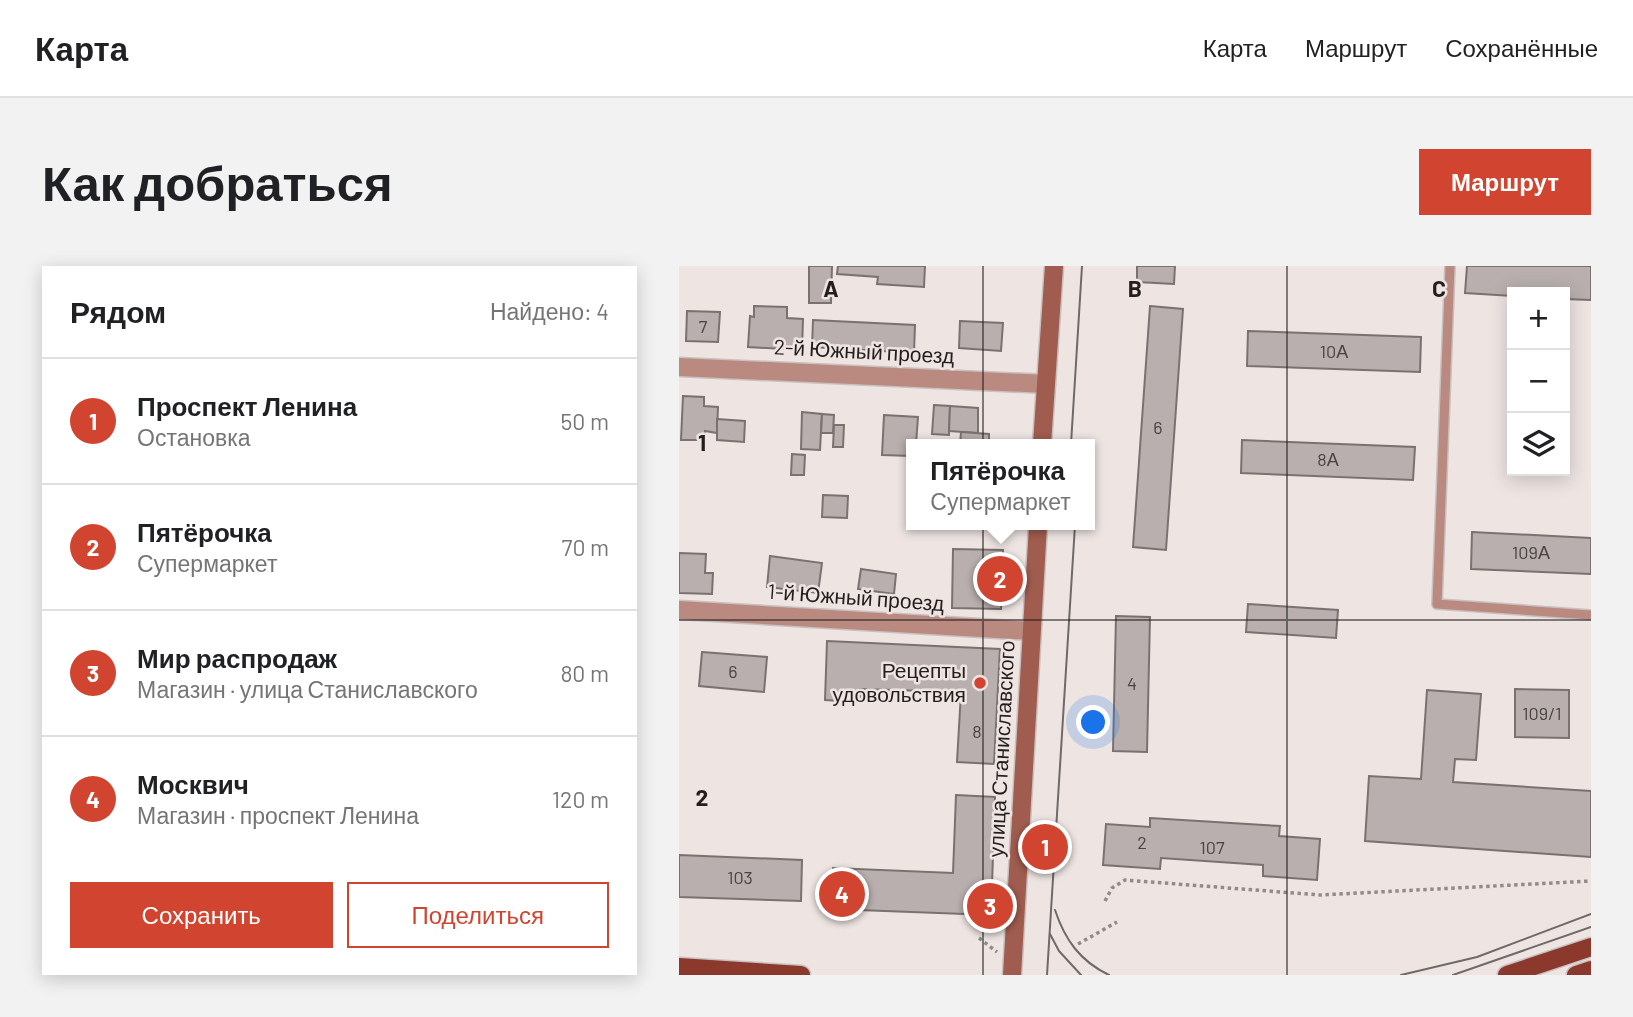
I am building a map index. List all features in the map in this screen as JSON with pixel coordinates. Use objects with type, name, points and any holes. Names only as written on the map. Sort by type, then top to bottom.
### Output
[{"type":"main road","points":[[1042,439],[1054,266]]},
{"type":"main road","name":"улица Станиславского","points":[[1012,975],[1038,530]]},
{"type":"main road","points":[[1507,975],[1591,947]]},
{"type":"main road","points":[[679,967],[801,975]]},
{"type":"main road","points":[[1576,975],[1591,970]]},
{"type":"street","name":"2-й Южный проезд","points":[[679,367],[1046,384]]},
{"type":"street","name":"1-й Южный проезд","points":[[679,610],[1031,631]]},
{"type":"lane","points":[[1450,266],[1437,604],[1591,615]]},
{"type":"path","points":[[1105,901],[1112,888],[1125,880],[1320,895],[1591,881]]},
{"type":"path","points":[[1078,944],[1117,922]]},
{"type":"path","points":[[979,938],[1004,957]]},
{"type":"building","points":[[809,266],[832,266],[831,303],[809,303]]},
{"type":"building","points":[[838,266],[925,266],[924,287],[877,284],[878,277],[837,274]]},
{"type":"building","points":[[1137,266],[1175,266],[1174,284],[1137,282]]},
{"type":"building","points":[[1467,266],[1591,266],[1591,300],[1570,299],[1570,287],[1507,287],[1507,296],[1465,293]]},
{"type":"building","points":[[754,306],[787,307],[787,318],[803,319],[802,350],[748,347],[750,316],[754,317]]},
{"type":"building","points":[[1150,306],[1183,309],[1166,550],[1133,547]]},
{"type":"building","points":[[687,311],[720,312],[718,342],[686,341]]},
{"type":"building","points":[[813,320],[915,325],[914,353],[812,347]]},
{"type":"building","points":[[960,321],[1003,323],[1001,351],[959,348]]},
{"type":"building","points":[[1248,331],[1421,337],[1420,372],[1247,366]]},
{"type":"building","points":[[683,396],[704,397],[704,406],[718,407],[717,433],[705,431],[705,440],[681,440]]},
{"type":"building","points":[[934,405],[950,406],[949,435],[932,434]]},
{"type":"building","points":[[950,406],[978,408],[978,433],[949,431]]},
{"type":"building","points":[[802,412],[822,414],[820,450],[801,449]]},
{"type":"building","points":[[822,414],[834,415],[833,433],[821,433]]},
{"type":"building","points":[[884,415],[918,417],[916,439],[906,439],[906,456],[882,455]]},
{"type":"building","points":[[717,419],[745,421],[744,442],[717,440]]},
{"type":"building","points":[[834,425],[844,425],[843,447],[833,447]]},
{"type":"building","points":[[961,432],[989,434],[989,439],[960,439]]},
{"type":"building","points":[[1242,440],[1415,447],[1413,480],[1241,473]]},
{"type":"building","points":[[792,454],[805,455],[804,475],[791,475]]},
{"type":"building","points":[[823,495],[848,496],[847,518],[822,517]]},
{"type":"building","points":[[1472,532],[1591,538],[1591,574],[1471,569]]},
{"type":"building","points":[[953,549],[1003,550],[1001,609],[952,608]]},
{"type":"building","points":[[679,553],[706,554],[705,573],[713,573],[712,594],[679,593]]},
{"type":"building","points":[[770,556],[822,563],[818,593],[767,587]]},
{"type":"building","points":[[861,569],[896,574],[894,594],[858,589]]},
{"type":"building","points":[[1248,604],[1338,610],[1336,638],[1246,632]]},
{"type":"building","points":[[1116,616],[1150,617],[1147,752],[1113,751]]},
{"type":"building","points":[[827,641],[1000,649],[994,764],[957,762],[961,692],[860,689],[860,702],[825,700]]},
{"type":"building","points":[[702,652],[767,657],[764,692],[699,686]]},
{"type":"building","points":[[1515,689],[1569,690],[1569,738],[1515,737]]},
{"type":"building","points":[[1427,690],[1481,694],[1476,760],[1455,759],[1453,782],[1591,791],[1591,857],[1365,841],[1369,776],[1421,779]]},
{"type":"building","points":[[956,795],[995,797],[991,915],[832,909],[833,868],[953,873]]},
{"type":"building","points":[[1150,818],[1280,826],[1279,836],[1320,839],[1317,880],[1263,876],[1263,865],[1161,858],[1160,869],[1103,865],[1106,824],[1150,827]]},
{"type":"building","points":[[679,855],[802,860],[801,901],[679,897]]},
{"type":"tram line","points":[[1071,439],[1082,266]]},
{"type":"tram line","points":[[1047,975],[1075,530]]},
{"type":"tram line","points":[[1055,910],[1075,949],[1109,975]]},
{"type":"tram line","points":[[1401,975],[1477,957],[1591,914]]},
{"type":"tram line","points":[[1453,975],[1591,927]]},
{"type":"tram line","points":[[1050,934],[1059,951],[1081,975]]},
{"type":"place","name":"Пятёрочка","points":[[1000,579]]},
{"type":"place","name":"Рецепты удовольствия","points":[[980,683]]},
{"type":"place","name":"Проспект Ленина","points":[[1045,847]]},
{"type":"place","name":"Москвич","points":[[842,894]]},
{"type":"place","name":"Мир распродаж","points":[[990,906]]}]
